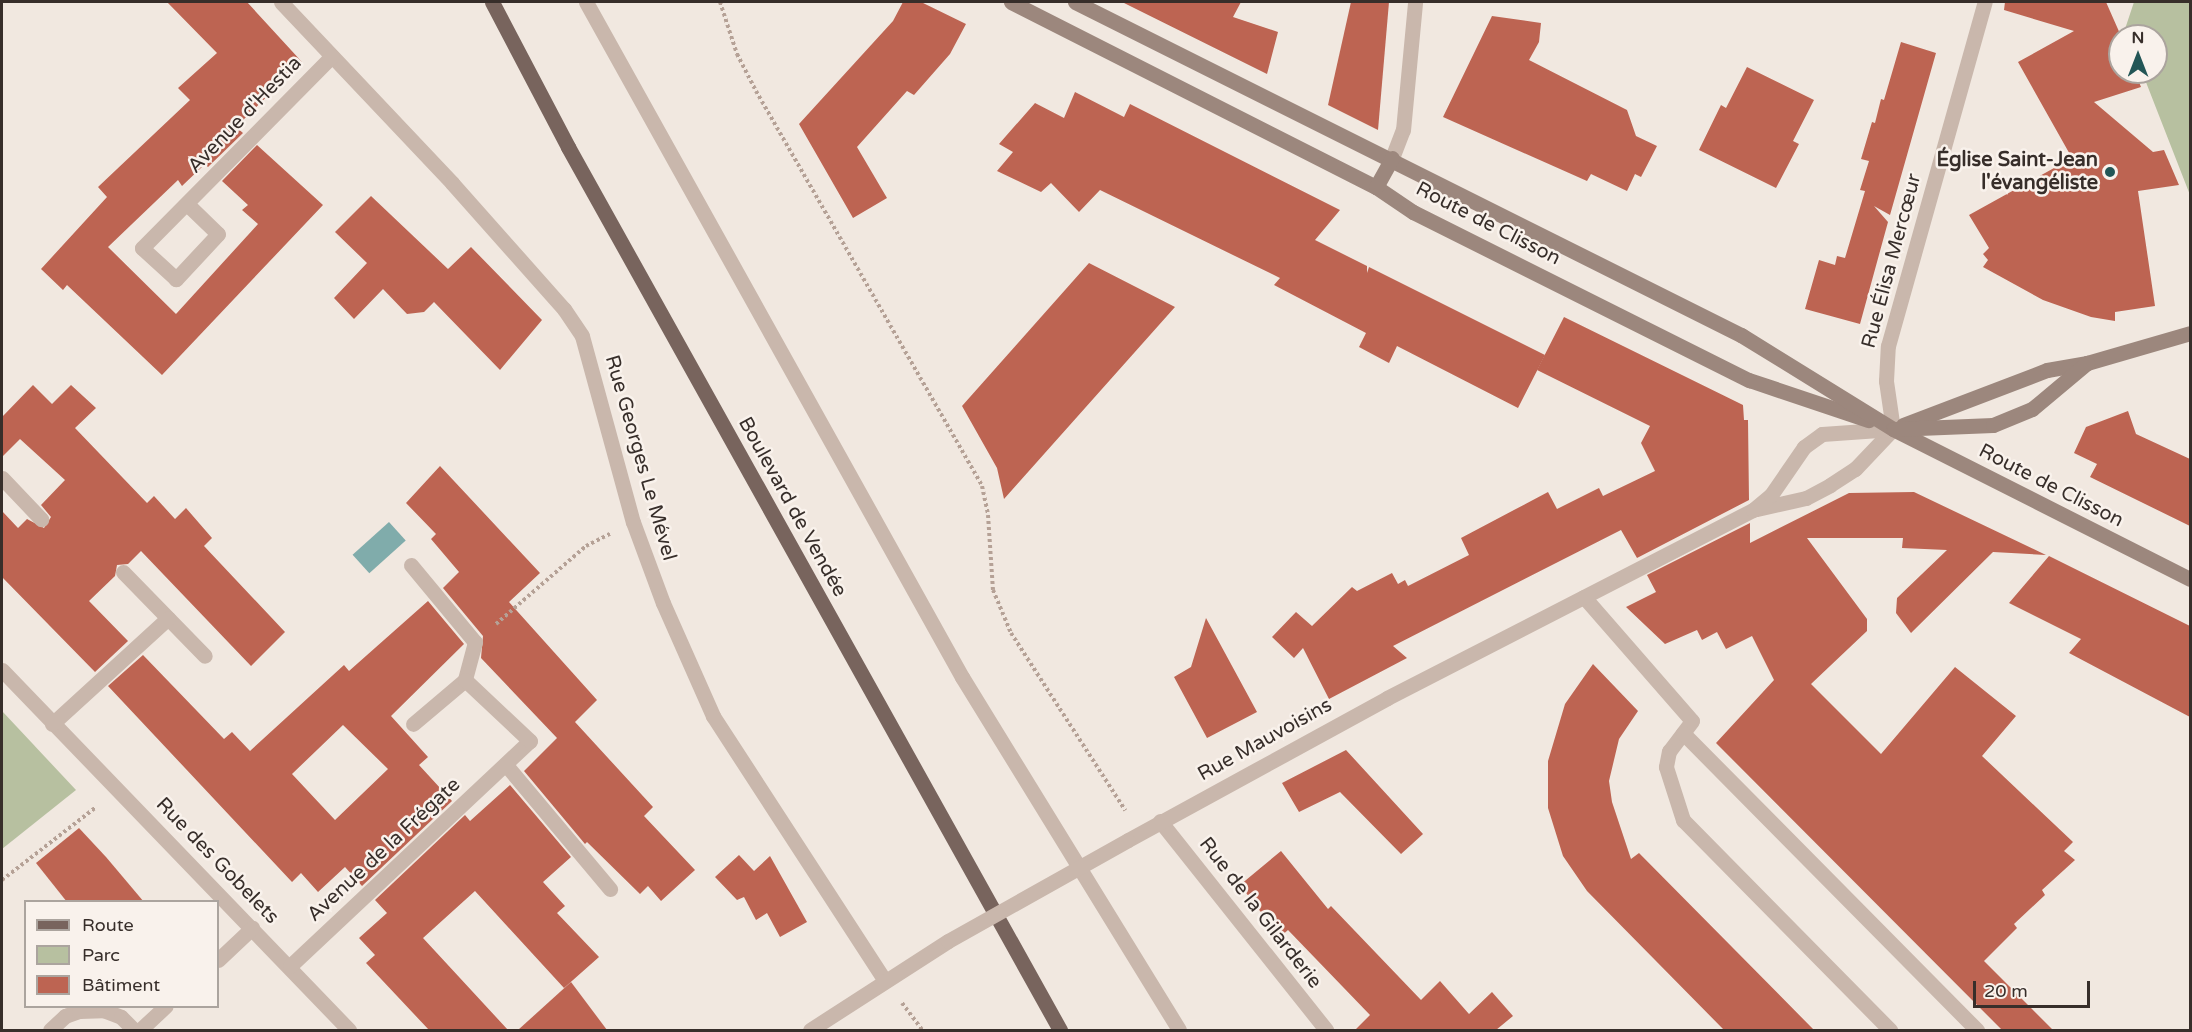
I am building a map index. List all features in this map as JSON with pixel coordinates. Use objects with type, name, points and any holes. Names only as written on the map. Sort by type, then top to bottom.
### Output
[{"type":"main road","name":"Boulevard de Vendée","points":[[492,2],[574,157],[1060,1030]]},
{"type":"main road","name":"Route de Clisson","points":[[1011,2],[1376,187],[1413,212],[1749,380],[1893,429]]},
{"type":"main road","name":"Route de Clisson","points":[[1076,2],[1392,158],[1741,335],[1893,429],[2190,579]]},
{"type":"main road","points":[[1376,187],[1392,158]]},
{"type":"main road","points":[[1893,429],[2047,370],[2087,363],[2190,333]]},
{"type":"main road","points":[[1893,429],[1993,425],[2032,409],[2087,363]]},
{"type":"street","name":"Rue Georges Le Mével","points":[[280,2],[453,183],[564,309],[582,336],[633,522],[663,603],[713,716],[885,981]]},
{"type":"street","points":[[585,2],[962,677],[1179,1030]]},
{"type":"street","points":[[1392,158],[1403,130],[1414,2]]},
{"type":"street","name":"Rue Élisa Mercœur","points":[[1893,429],[1886,381],[1888,346],[1985,2]]},
{"type":"street","name":"Avenue d'Hestia","points":[[187,204],[218,234],[176,279],[142,248],[332,56]]},
{"type":"street","name":"Rue Mauvoisins","points":[[1753,510],[1806,498],[1830,485],[1855,469],[1893,429]]},
{"type":"street","name":"Rue Mauvoisins","points":[[810,1030],[948,941],[1160,822],[1753,510],[1771,495],[1804,447],[1822,434],[1893,429]]},
{"type":"street","points":[[2,478],[7,495],[41,519]]},
{"type":"street","points":[[411,565],[475,642],[465,680],[413,724]]},
{"type":"street","points":[[123,572],[205,656]]},
{"type":"street","points":[[1584,597],[1692,721],[1669,751],[1666,767],[1683,820],[1890,1030]]},
{"type":"street","points":[[52,724],[168,618]]},
{"type":"street","name":"Rue des Gobelets","points":[[2,670],[52,724],[120,789],[349,1030]]},
{"type":"street","name":"Avenue de la Frégate","points":[[290,966],[530,741],[465,680]]},
{"type":"street","points":[[1683,733],[1977,1030]]},
{"type":"street","points":[[506,765],[610,890]]},
{"type":"street","name":"Rue de la Gilarderie","points":[[1160,822],[1326,1030]]},
{"type":"street","points":[[219,959],[252,928]]},
{"type":"street","points":[[140,1030],[164,1008]]},
{"type":"street","points":[[50,1030],[65,1016],[79,1011],[104,1010],[121,1017],[134,1030]]},
{"type":"path","points":[[720,2],[737,54],[756,91],[982,486],[988,515],[993,590],[1011,633],[1125,810]]},
{"type":"path","points":[[475,642],[586,546],[633,522]]},
{"type":"path","points":[[2,880],[120,789]]},
{"type":"green space","points":[[2134,2],[2190,2],[2190,195],[2147,84],[2168,84],[2168,24],[2127,24]]},
{"type":"green space","points":[[2,711],[76,790],[2,849]]},
{"type":"water","points":[[389,522],[406,541],[369,573],[353,555]]},
{"type":"building","points":[[167,2],[247,2],[302,62],[236,127],[243,133],[208,167],[205,164],[182,186],[178,180],[108,247],[176,314],[258,224],[242,210],[248,205],[222,181],[257,145],[323,205],[162,375],[67,285],[63,290],[41,269],[107,197],[98,187],[190,100],[178,88],[217,53]]},
{"type":"building","points":[[903,2],[921,2],[966,24],[950,54],[914,95],[907,91],[857,147],[887,198],[853,218],[799,124],[893,21]]},
{"type":"building","points":[[1122,2],[1241,2],[1233,17],[1278,32],[1267,74]]},
{"type":"building","points":[[1351,2],[1389,2],[1378,130],[1328,105]]},
{"type":"building","name":"Église Saint-Jean l'évangéliste","points":[[2005,2],[2106,2],[2116,24],[2108,24],[2108,84],[2140,84],[2141,87],[2094,102],[2153,152],[2164,150],[2179,185],[2138,191],[2155,306],[2115,312],[2115,321],[2091,317],[2043,300],[1983,267],[1988,260],[1983,254],[1989,248],[1969,215],[2072,158],[2018,62],[2074,31],[2004,10]]},
{"type":"building","points":[[1492,16],[1541,23],[1539,42],[1529,60],[1627,110],[1636,136],[1657,146],[1641,177],[1635,174],[1627,191],[1591,174],[1587,181],[1443,117]]},
{"type":"building","points":[[1901,42],[1936,53],[1890,215],[1874,206],[1888,222],[1860,324],[1805,309],[1819,260],[1835,265],[1837,256],[1845,258],[1865,191],[1860,190],[1869,161],[1861,159],[1872,122],[1875,123],[1881,99],[1884,100]]},
{"type":"building","points":[[1747,67],[1814,100],[1793,141],[1799,144],[1776,188],[1699,150],[1721,105],[1726,108]]},
{"type":"building","points":[[1075,92],[1124,117],[1130,104],[1340,210],[1315,240],[1367,266],[1367,273],[1369,267],[1545,355],[1518,408],[1397,346],[1389,363],[1359,347],[1366,333],[1274,285],[1280,278],[1100,190],[1079,212],[1051,183],[1041,192],[997,171],[1013,152],[999,144],[1035,103],[1064,118]]},
{"type":"building","points":[[371,196],[448,269],[471,247],[542,320],[500,370],[434,302],[424,312],[407,314],[383,289],[354,319],[334,298],[367,263],[335,232]]},
{"type":"building","points":[[1089,263],[1175,307],[1004,499],[997,468],[962,406]]},
{"type":"building","points":[[1564,317],[1743,405],[1744,420],[1748,420],[1749,500],[1637,558],[1621,530],[1393,646],[1407,658],[1329,699],[1303,648],[1294,658],[1272,637],[1296,612],[1312,626],[1352,587],[1357,591],[1392,573],[1398,584],[1405,580],[1408,586],[1469,555],[1461,538],[1548,492],[1557,509],[1599,488],[1603,496],[1655,471],[1641,443],[1650,426],[1537,370]]},
{"type":"building","points":[[33,385],[52,404],[71,385],[96,408],[75,428],[147,503],[154,496],[175,519],[186,508],[212,538],[204,546],[285,632],[251,666],[141,551],[128,564],[117,565],[115,576],[89,601],[128,641],[95,672],[2,577],[2,511],[18,528],[27,519],[44,528],[51,517],[41,505],[65,480],[20,439],[2,457],[2,417]]},
{"type":"building","points":[[2128,411],[2136,434],[2190,459],[2190,526],[2090,477],[2097,464],[2074,453],[2086,427]]},
{"type":"building","points":[[440,466],[540,573],[509,602],[597,700],[575,722],[653,807],[644,816],[695,870],[661,901],[648,886],[640,894],[587,842],[585,844],[524,771],[557,738],[481,658],[483,636],[443,588],[459,572],[431,539],[436,534],[406,503]]},
{"type":"building","points":[[1914,492],[2046,555],[1993,552],[1911,633],[1896,613],[1897,598],[1947,550],[1902,548],[1903,538],[1807,538],[1867,619],[1867,631],[1811,684],[1881,754],[1955,667],[2016,716],[1982,756],[2073,842],[2064,851],[2075,860],[2042,890],[2045,895],[2014,924],[2017,928],[1984,961],[2053,1030],[2002,1030],[1716,743],[1774,680],[1752,636],[1726,649],[1717,632],[1702,640],[1697,630],[1665,644],[1626,607],[1656,592],[1647,575],[1750,523],[1750,543],[1849,493]]},
{"type":"building","points":[[2049,556],[2190,626],[2190,717],[2069,653],[2081,639],[2009,603]]},
{"type":"building","points":[[428,601],[464,644],[391,716],[428,757],[419,765],[452,801],[362,886],[345,867],[318,892],[301,873],[292,882],[108,686],[143,655],[224,739],[232,732],[250,751],[344,665],[349,671]],"holes":[[[343,725],[388,769],[335,820],[292,774]]]},
{"type":"building","points":[[1206,618],[1257,712],[1207,738],[1174,677],[1191,667]]},
{"type":"building","points":[[1593,664],[1638,711],[1619,739],[1609,781],[1612,802],[1631,859],[1639,853],[1814,1030],[1724,1030],[1587,891],[1563,856],[1548,808],[1548,761],[1565,704]]},
{"type":"building","points":[[1346,750],[1423,834],[1401,854],[1340,792],[1299,812],[1282,783]]},
{"type":"building","points":[[510,785],[571,857],[543,882],[565,906],[557,913],[599,957],[564,988],[475,891],[423,938],[508,1030],[429,1030],[366,963],[375,955],[359,938],[387,913],[375,900],[465,815],[470,821]]},
{"type":"building","points":[[79,828],[142,900],[65,900],[36,863]]},
{"type":"building","points":[[1281,851],[1328,909],[1331,906],[1421,1000],[1440,981],[1469,1014],[1492,992],[1513,1016],[1496,1030],[1355,1030],[1370,1015],[1288,930],[1280,937],[1240,885]]},
{"type":"building","points":[[739,855],[754,871],[770,856],[807,922],[780,937],[767,913],[756,920],[744,897],[737,900],[715,877]]},
{"type":"building","points":[[571,982],[607,1030],[518,1030]]},
{"type":"place","name":"Église Saint-Jean l'évangéliste","points":[[2110,172]]}]
